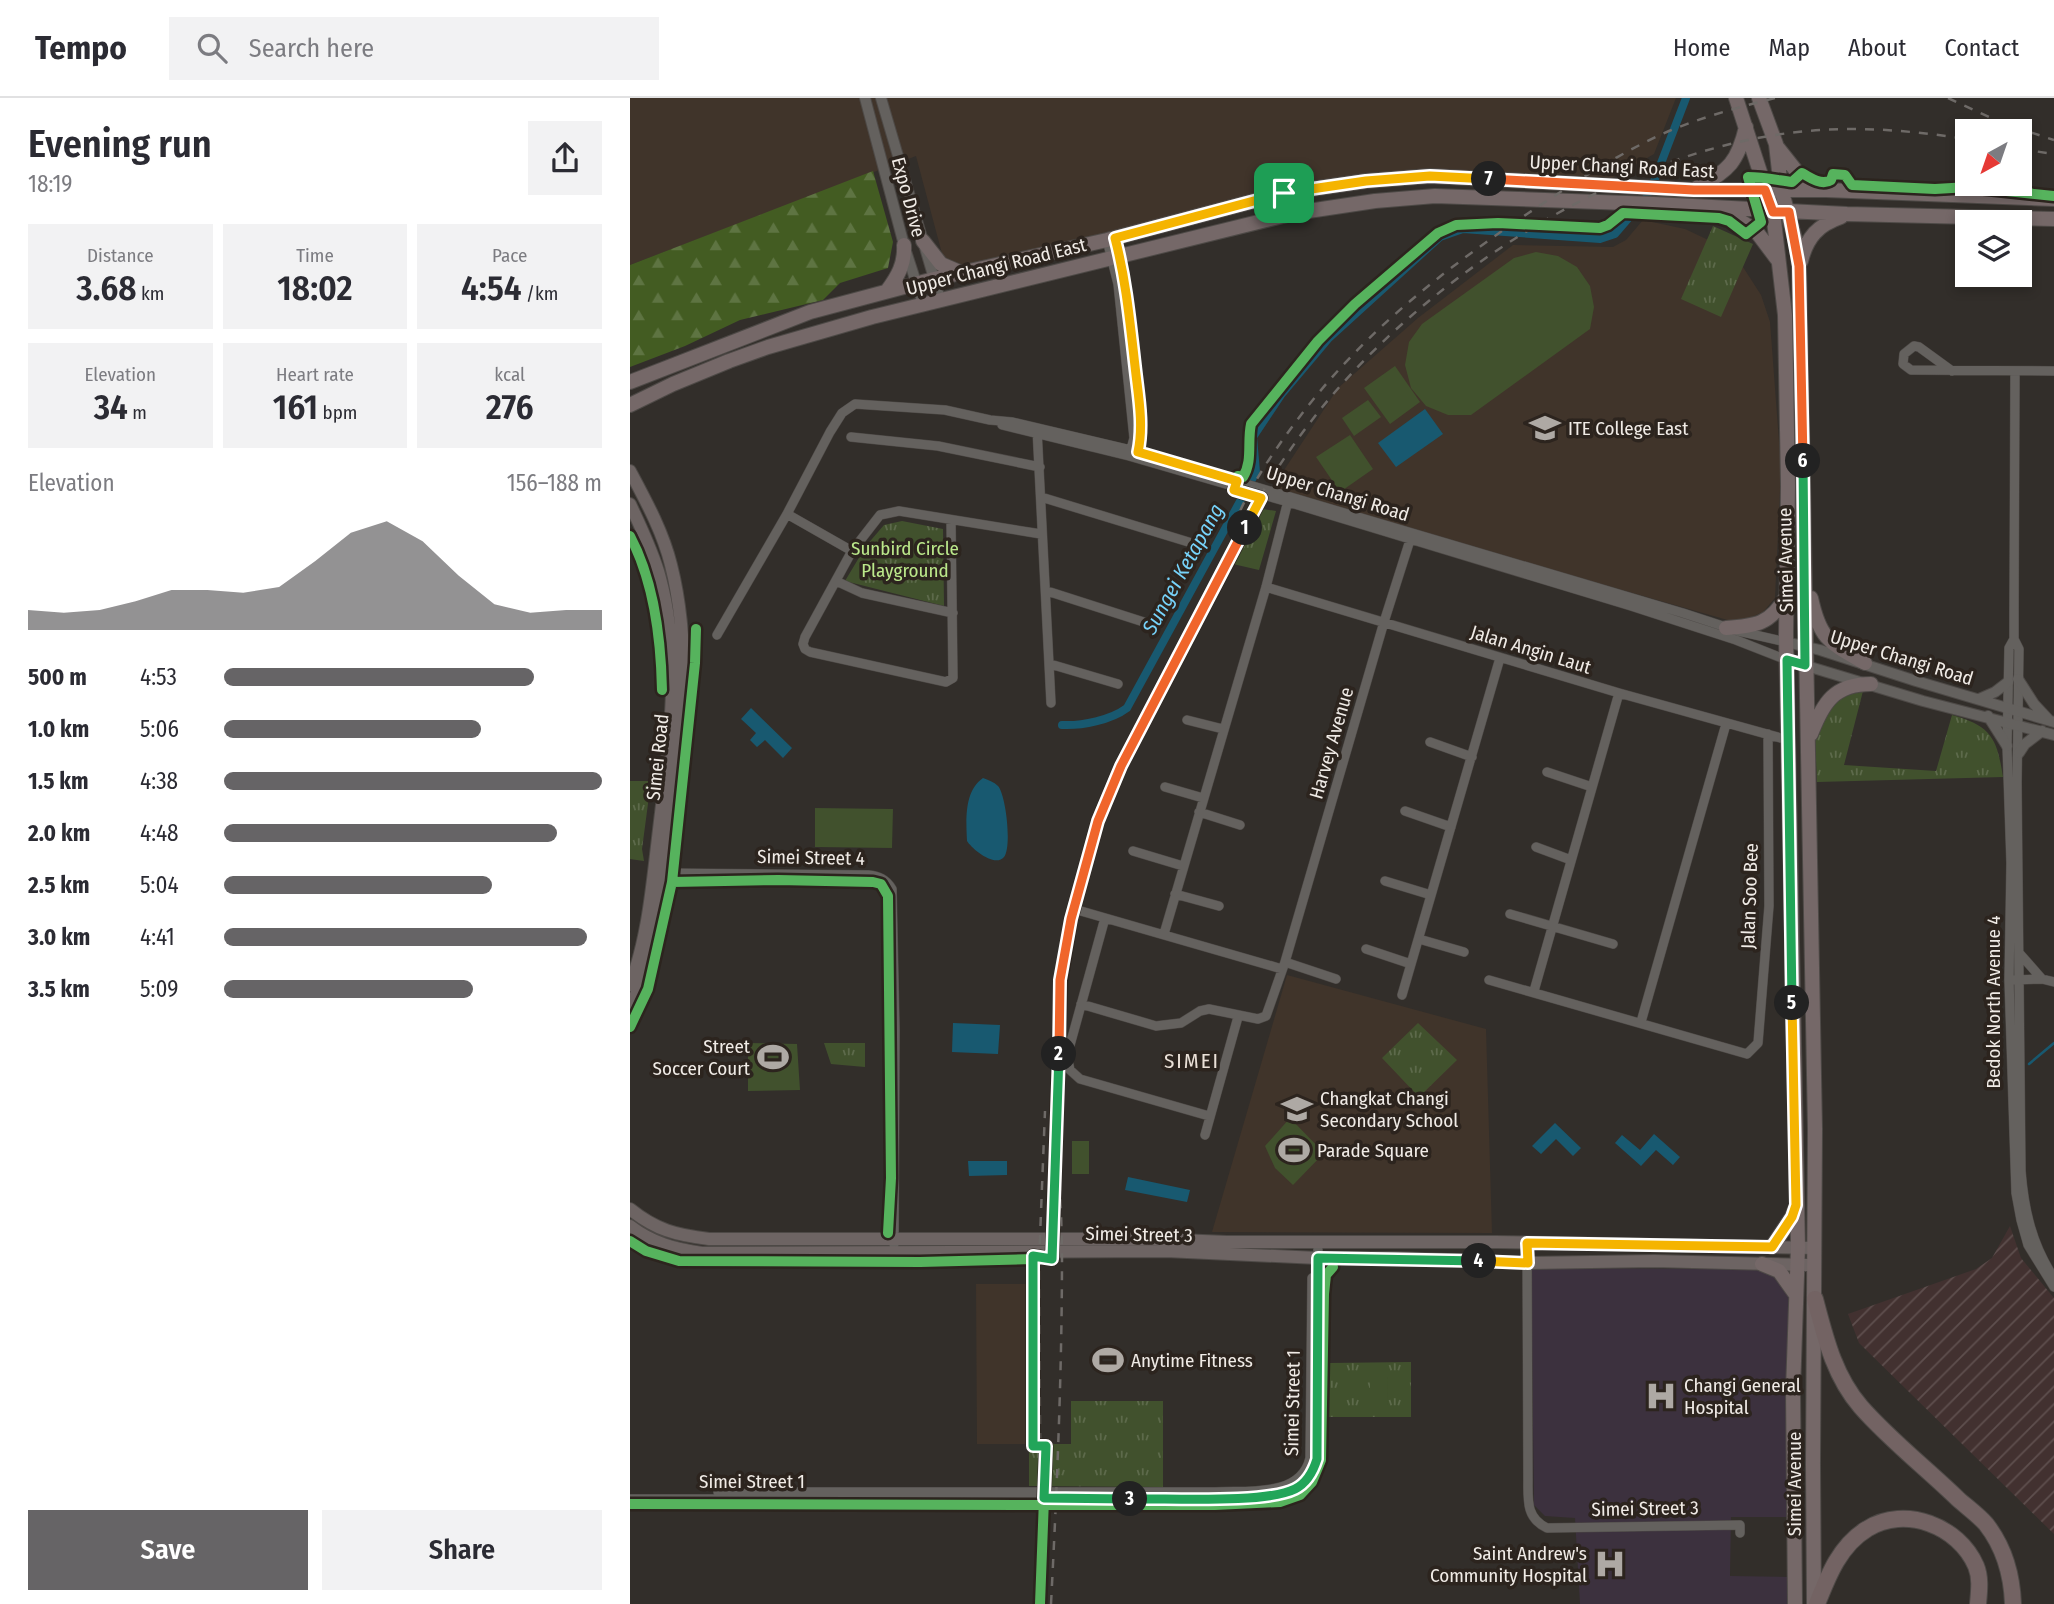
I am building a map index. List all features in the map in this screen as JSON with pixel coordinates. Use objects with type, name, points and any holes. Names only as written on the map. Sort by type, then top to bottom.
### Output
[{"type":"highway","points":[[1815,1299],[1828,1348],[1841,1379],[1860,1406],[1985,1524],[2007,1564],[2013,1604]]},
{"type":"highway","points":[[1815,1604],[1847,1544],[1867,1528],[1889,1520],[1917,1519],[1944,1529],[1962,1545],[1976,1567],[1978,1604]]},
{"type":"main road","name":"Simei Avenue","points":[[1737,98],[1773,212],[1781,265],[1787,375],[1786,642],[1798,1247],[1793,1390],[1795,1604]]},
{"type":"main road","points":[[1759,98],[1776,144],[1801,177],[1826,190]]},
{"type":"main road","points":[[1694,190],[1715,179],[1735,160],[1741,149],[1746,126]]},
{"type":"main road","name":"Simei Avenue","points":[[1776,144],[1781,190],[1789,212],[1799,266],[1815,1129],[1815,1604]]},
{"type":"main road","name":"Upper Changi Road East","points":[[630,382],[810,312],[934,279],[1111,239],[1284,193],[1366,181],[1430,176],[1694,190],[1826,190],[2054,199]]},
{"type":"main road","name":"Upper Changi Road East","points":[[632,406],[699,373],[768,347],[940,299],[1295,213],[1375,201],[1435,196],[1847,215],[2054,219]]},
{"type":"main road","points":[[1719,208],[1756,231],[1781,265]]},
{"type":"main road","points":[[1799,266],[1813,233],[1828,222],[1847,215]]},
{"type":"main road","points":[[923,241],[941,264],[962,273]]},
{"type":"main road","points":[[887,291],[902,268],[905,258],[904,245]]},
{"type":"main road","name":"Simei Road","points":[[630,471],[654,518],[671,564],[684,656],[684,688],[658,873],[630,985]]},
{"type":"main road","name":"Simei Road","points":[[630,503],[659,575],[664,595],[673,687],[658,873],[659,911],[646,968],[630,1010]]},
{"type":"main road","points":[[1804,570],[1815,616],[1824,634],[1831,643],[1865,663]]},
{"type":"main road","points":[[1726,628],[1760,623],[1778,610],[1787,596]]},
{"type":"main road","points":[[1809,740],[1821,709],[1830,697],[1861,684],[1871,684]]},
{"type":"main road","points":[[1772,1247],[1792,1217],[1796,1205]]},
{"type":"main road","name":"Simei Street 3","points":[[630,1209],[647,1223],[663,1230],[701,1238],[894,1246],[1166,1251],[1315,1258],[1814,1265]]},
{"type":"main road","name":"Simei Street 3","points":[[630,1226],[642,1236],[663,1245],[702,1253],[894,1246],[1315,1241],[1814,1248]]},
{"type":"main road","points":[[1563,1244],[1564,1253],[1573,1261]]},
{"type":"main road","points":[[1762,1264],[1773,1267],[1783,1275],[1796,1296]]},
{"type":"street","name":"Expo Drive","points":[[865,98],[904,245],[923,304]]},
{"type":"street","name":"Expo Drive","points":[[881,98],[940,299]]},
{"type":"street","points":[[1111,239],[1116,256],[1134,438],[1133,454]]},
{"type":"street","points":[[1952,371],[1919,347],[1914,346],[1904,354],[1903,364],[1911,370],[1952,371],[2015,372],[2054,371]]},
{"type":"street","name":"Bedok North Avenue 4","points":[[2015,372],[2014,639],[2018,647],[2012,709],[2019,753],[2019,953],[2014,980],[2016,1193],[2028,1245],[2054,1287]]},
{"type":"street","name":"Upper Changi Road","points":[[787,514],[838,418],[848,407],[855,404],[946,410],[1133,454],[1289,499],[1631,606],[1736,640],[1787,660],[1923,701],[2054,735]]},
{"type":"street","points":[[1040,432],[1041,534],[1047,591],[1051,703]]},
{"type":"street","points":[[852,437],[938,446],[1039,468]]},
{"type":"street","points":[[1041,497],[1195,544]]},
{"type":"street","points":[[1164,934],[1266,587],[1289,499]]},
{"type":"street","points":[[951,521],[953,678],[946,682],[805,649],[805,638],[852,551],[880,515],[899,511],[1041,534]]},
{"type":"street","points":[[717,635],[787,514],[852,551]]},
{"type":"street","name":"Upper Changi Road","points":[[1411,537],[1726,628],[1806,646],[2051,721]]},
{"type":"street","name":"Harvey Avenue","points":[[1238,1017],[1258,1019],[1266,1016],[1284,966],[1411,537]]},
{"type":"street","points":[[836,581],[862,593],[953,613]]},
{"type":"street","name":"Jalan Angin Laut","points":[[1266,587],[1619,693],[1788,740]]},
{"type":"street","points":[[1047,591],[1153,625]]},
{"type":"street","points":[[1402,995],[1500,658]]},
{"type":"street","points":[[1050,664],[1118,684]]},
{"type":"street","points":[[1979,699],[2013,681],[2051,721]]},
{"type":"street","points":[[1534,991],[1619,693]]},
{"type":"street","points":[[1988,716],[2007,746]]},
{"type":"street","points":[[1187,720],[1223,730]]},
{"type":"street","name":"Bedok North Avenue 4","points":[[2013,723],[2007,746],[2022,1192],[2034,1241],[2054,1278]]},
{"type":"street","points":[[1489,980],[1641,1022],[1726,724]]},
{"type":"street","points":[[2019,753],[2025,744],[2042,732]]},
{"type":"street","name":"Jalan Soo Bee","points":[[1641,1022],[1747,1054],[1754,1049],[1758,1040],[1769,906],[1768,734]]},
{"type":"street","points":[[1430,742],[1472,757]]},
{"type":"street","points":[[1546,772],[1592,787]]},
{"type":"street","points":[[1165,787],[1203,798]]},
{"type":"street","points":[[1405,811],[1451,827]]},
{"type":"street","points":[[1199,812],[1240,825]]},
{"type":"street","points":[[1536,847],[1571,860]]},
{"type":"street","points":[[1133,851],[1183,866]]},
{"type":"street","name":"Simei Street 4","points":[[658,873],[867,875],[878,876],[887,881],[892,889],[895,1030],[894,1246]]},
{"type":"street","points":[[1385,881],[1431,895]]},
{"type":"street","points":[[1175,894],[1219,906]]},
{"type":"street","points":[[1074,909],[1336,979]]},
{"type":"street","points":[[1510,914],[1613,944]]},
{"type":"street","points":[[1105,918],[1067,1056],[1074,1075],[1209,1116]]},
{"type":"street","points":[[1419,939],[1464,952]]},
{"type":"street","points":[[1366,949],[1411,964]]},
{"type":"street","points":[[2019,953],[2042,979]]},
{"type":"street","points":[[2014,980],[2042,979],[2054,982]]},
{"type":"street","points":[[1081,1004],[1156,1026],[1181,1023],[1200,1011],[1209,1009],[1238,1017],[1205,1135]]},
{"type":"street","name":"Simei Street 1","points":[[630,1496],[958,1491],[1215,1492],[1277,1489],[1291,1484],[1303,1474],[1310,1458],[1315,1241]]},
{"type":"street","name":"Simei Street 3","points":[[1527,1243],[1528,1509],[1532,1517],[1548,1528],[1740,1525],[1740,1533]]},
{"type":"shaded area","points":[[630,98],[1676,98],[1654,154],[1605,182],[1431,179],[1330,190],[1273,201],[972,276],[944,261],[916,156],[630,265]]},
{"type":"shaded area","name":"ITE College East","points":[[1643,220],[1685,229],[1719,245],[1743,267],[1761,295],[1770,322],[1781,468],[1775,598],[1763,612],[1738,623],[1271,490],[1338,388],[1418,318],[1513,245],[1613,247],[1626,240]]},
{"type":"shaded area","points":[[1287,975],[1486,1029],[1492,1233],[1212,1232]]},
{"type":"shaded area","points":[[2010,1226],[2021,1258],[2054,1298],[2054,1534],[1859,1343],[1848,1314],[1976,1269],[1992,1258]]},
{"type":"shaded area","name":"Changi General Hospital","points":[[1531,1268],[1761,1269],[1771,1270],[1789,1288],[1791,1517],[1731,1517],[1730,1576],[1791,1577],[1791,1604],[1580,1604],[1575,1518],[1545,1516],[1534,1505]]},
{"type":"shaded area","points":[[976,1284],[1028,1284],[1029,1444],[977,1444]]},
{"type":"green space","points":[[873,171],[893,242],[888,268],[840,283],[823,300],[740,320],[685,346],[630,367],[630,265]]},
{"type":"green space","points":[[1713,226],[1753,244],[1721,317],[1681,299]]},
{"type":"green space","points":[[1536,252],[1558,256],[1577,267],[1590,286],[1594,307],[1590,329],[1471,415],[1448,415],[1426,406],[1411,388],[1405,365],[1409,342],[1422,324],[1514,258]]},
{"type":"green space","points":[[1395,366],[1420,402],[1390,424],[1364,388]]},
{"type":"green space","points":[[1368,400],[1381,417],[1354,436],[1342,418]]},
{"type":"green space","points":[[1350,435],[1373,469],[1340,492],[1316,457]]},
{"type":"green space","points":[[1263,509],[1276,511],[1259,570],[1233,564]]},
{"type":"green space","name":"Sunbird Circle Playground","points":[[902,521],[943,529],[944,606],[845,581],[866,546],[884,525]]},
{"type":"green space","points":[[1863,691],[1844,765],[1936,771],[1952,715],[1976,724],[1990,736],[1998,753],[2003,777],[1817,782],[1815,739],[1833,702]]},
{"type":"green space","points":[[630,781],[651,781],[642,849],[644,861],[630,859]]},
{"type":"green space","points":[[815,808],[893,809],[892,848],[815,847]]},
{"type":"green space","points":[[1418,1023],[1457,1060],[1419,1097],[1382,1058]]},
{"type":"green space","points":[[748,1043],[797,1044],[800,1090],[748,1091]]},
{"type":"green space","points":[[824,1043],[865,1043],[865,1067],[831,1064]]},
{"type":"green space","name":"Parade Square","points":[[1290,1118],[1324,1153],[1293,1185],[1275,1168],[1265,1146]]},
{"type":"green space","points":[[1072,1141],[1089,1141],[1089,1174],[1072,1174]]},
{"type":"green space","points":[[1411,1362],[1411,1417],[1328,1417],[1329,1363]]},
{"type":"green space","points":[[1370,1377],[1388,1377],[1387,1405],[1370,1405]]},
{"type":"green space","points":[[1071,1401],[1163,1401],[1163,1487],[1029,1486],[1029,1444],[1071,1444]]},
{"type":"water","points":[[1425,409],[1443,434],[1396,467],[1378,443]]},
{"type":"water","points":[[751,708],[792,748],[783,758],[765,740],[757,747],[750,740],[756,733],[741,719]]},
{"type":"water","points":[[983,778],[998,786],[1003,799],[1008,843],[1004,857],[1000,860],[984,856],[967,841],[969,798],[972,790]]},
{"type":"water","points":[[953,1023],[1000,1025],[998,1054],[952,1052]]},
{"type":"water","points":[[1555,1123],[1581,1148],[1573,1156],[1556,1139],[1541,1154],[1532,1146]]},
{"type":"water","points":[[1654,1134],[1680,1157],[1673,1165],[1656,1150],[1641,1166],[1615,1143],[1622,1135],[1640,1150]]},
{"type":"water","points":[[968,1161],[1007,1161],[1007,1175],[969,1176]]},
{"type":"water","points":[[1128,1177],[1190,1190],[1187,1202],[1125,1190]]},
{"type":"waterway","name":"Sungei Ketapang","points":[[1062,725],[1096,721],[1127,708],[1256,472],[1253,437],[1281,395],[1329,338],[1440,237],[1463,229],[1600,239],[1615,234],[1646,198],[1686,98]]},
{"type":"waterway","points":[[2029,1064],[2054,1043]]},
{"type":"railway","points":[[1233,527],[1267,463],[1317,395],[1371,337],[1461,260],[1579,180],[1632,149],[1695,121],[1775,98]]},
{"type":"railway","points":[[1948,98],[2002,123],[2054,140]]},
{"type":"railway","points":[[1051,1604],[1062,1298],[1057,1034],[1058,994],[1067,931],[1090,838],[1115,771],[1219,569],[1269,481],[1329,399],[1375,350],[1427,303],[1483,260],[1544,221],[1608,187],[1674,161],[1741,142],[1807,131],[1887,130],[1955,138]]},
{"type":"railway","points":[[2032,151],[2054,154]]},
{"type":"railway","points":[[1041,1604],[1039,1263],[1045,1111]]},
{"type":"cycle path","points":[[1040,1604],[1046,1446],[1033,1445],[1033,1256],[1052,1259],[1061,980],[1071,919],[1098,821],[1121,766],[1261,498],[1234,490],[1238,476],[1243,477],[1248,464],[1251,424],[1318,341],[1355,304],[1438,233],[1456,225],[1498,223],[1600,228],[1623,213],[1719,218],[1729,221],[1746,234],[1761,222],[1748,177],[1792,182],[1802,173],[1816,181],[1824,182],[1831,180],[1833,174],[1845,175],[1852,185],[1935,189],[1969,187],[2054,196]]},
{"type":"cycle path","points":[[630,536],[645,572],[655,611],[662,690]]},
{"type":"cycle path","points":[[696,629],[695,663],[672,882],[873,882],[881,884],[888,896],[891,1178],[888,1233]]},
{"type":"cycle path","points":[[630,1027],[648,989],[672,882]]},
{"type":"cycle path","points":[[630,1241],[646,1251],[679,1261],[920,1262],[1033,1259]]},
{"type":"cycle path","points":[[630,1504],[1215,1505],[1280,1502],[1300,1495],[1312,1482],[1321,1460],[1324,1294],[1326,1275],[1333,1267]]},
{"type":"place","name":"ITE College East","points":[[1545,428]]},
{"type":"place","name":"Street Soccer Court","points":[[773,1057]]},
{"type":"place","name":"Changkat Changi Secondary School","points":[[1297,1109]]},
{"type":"place","name":"Parade Square","points":[[1294,1150]]},
{"type":"place","name":"Anytime Fitness","points":[[1108,1360]]},
{"type":"place","name":"Changi General Hospital","points":[[1661,1396]]},
{"type":"place","name":"Saint Andrew's Community Hospital","points":[[1610,1564]]},
{"type":"district","name":"SIMEI","points":[[1192,1061]]},
{"type":"route","points":[[1430,176],[1694,190],[1765,190],[1773,212],[1789,212],[1799,266],[1806,646],[1805,665],[1787,660],[1796,1205],[1792,1217],[1772,1247],[1527,1243],[1528,1263],[1318,1258],[1317,1459],[1302,1485],[1278,1495],[1215,1498],[1044,1498],[1046,1446],[1033,1446],[1033,1256],[1052,1259],[1060,980],[1071,919],[1098,821],[1121,766],[1261,498],[1234,490],[1237,481],[1138,452],[1141,436],[1136,381],[1125,281],[1115,238],[1284,193],[1366,181],[1430,176]]}]
